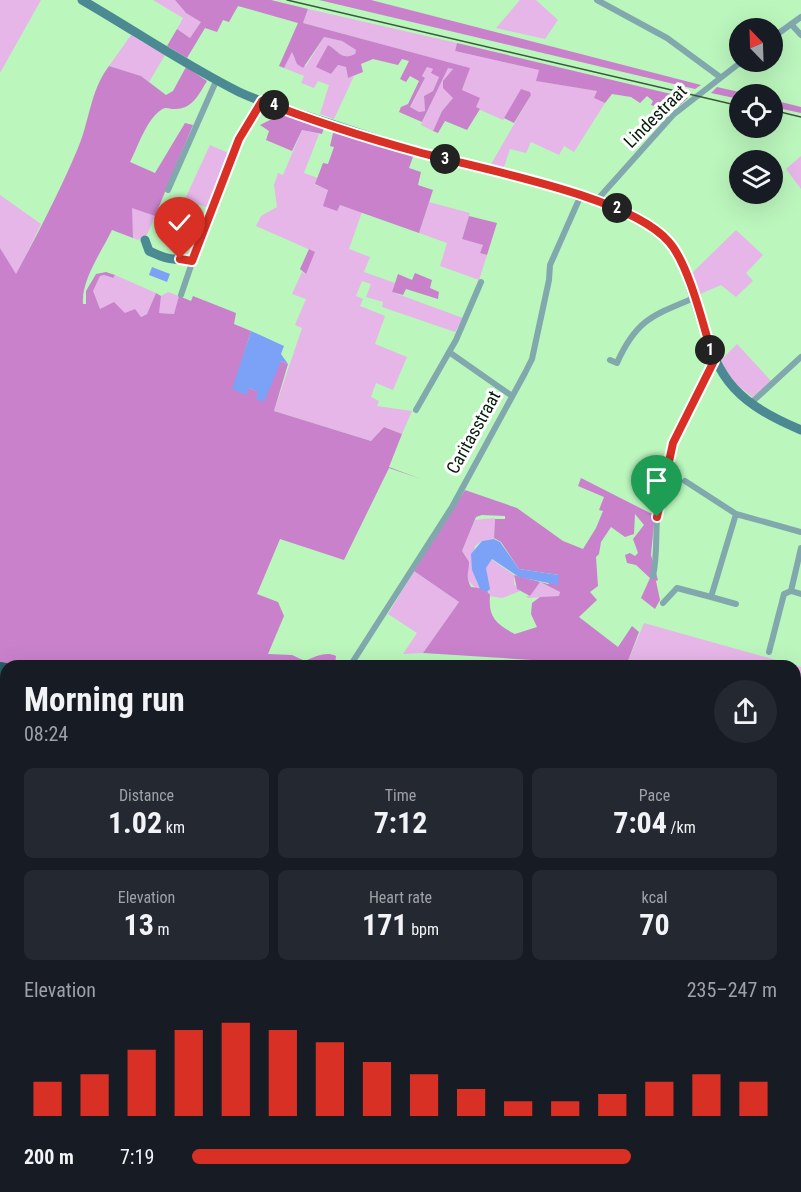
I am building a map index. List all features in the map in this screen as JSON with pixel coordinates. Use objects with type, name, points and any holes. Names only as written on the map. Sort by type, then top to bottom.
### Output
[{"type":"street","points":[[82,0],[218,79],[262,101],[415,151],[581,195],[637,218],[668,240],[679,258],[714,361],[722,376],[751,403],[801,430]]},
{"type":"street","points":[[597,0],[667,38],[720,77]]},
{"type":"street","points":[[783,30],[801,17]]},
{"type":"street","points":[[791,24],[801,35]]},
{"type":"street","name":"Lindestraat","points":[[597,200],[674,115],[729,71]]},
{"type":"street","points":[[168,190],[218,79]]},
{"type":"street","points":[[181,295],[239,139],[262,101]]},
{"type":"street","name":"Caritasstraat","points":[[354,660],[452,507],[532,359],[548,287],[550,265],[581,195]]},
{"type":"street","points":[[145,240],[153,253],[169,259],[184,257],[192,261]]},
{"type":"street","points":[[416,410],[470,314],[482,282]]},
{"type":"street","points":[[610,360],[618,363],[643,322],[653,315],[694,298]]},
{"type":"street","points":[[449,352],[512,396]]},
{"type":"street","points":[[751,403],[801,357]]},
{"type":"street","points":[[653,576],[657,517],[673,443],[714,361]]},
{"type":"street","points":[[685,481],[736,514],[801,532]]},
{"type":"street","points":[[711,597],[736,514]]},
{"type":"street","points":[[769,652],[801,548]]},
{"type":"street","points":[[663,603],[677,588],[736,604]]},
{"type":"street","points":[[787,593],[801,594]]},
{"type":"shaded area","points":[[0,0],[41,0],[0,73]]},
{"type":"shaded area","points":[[153,0],[175,0],[186,13],[202,21],[190,38],[177,29],[183,18]]},
{"type":"shaded area","points":[[175,0],[271,0],[308,9],[303,23],[470,68],[462,90],[480,98],[476,107],[480,109],[467,130],[445,121],[438,133],[433,131],[442,111],[453,98],[443,88],[443,81],[453,69],[448,68],[422,122],[399,112],[401,107],[408,104],[419,81],[410,76],[406,82],[400,79],[409,61],[402,59],[398,65],[373,59],[361,64],[363,72],[348,78],[346,67],[338,65],[331,74],[316,67],[328,45],[343,56],[355,54],[356,50],[342,41],[324,37],[303,68],[297,64],[292,52],[284,68],[279,66],[298,23],[238,6],[229,22],[223,20],[217,32],[205,28],[187,58],[167,46],[177,29],[190,38],[201,22],[186,13]],"holes":[[[427,67],[433,69],[431,73],[439,77],[433,91],[424,96],[425,111],[419,112],[410,107],[425,78],[422,76]]]},
{"type":"shaded area","points":[[319,0],[371,0],[701,85],[695,89]]},
{"type":"shaded area","points":[[520,0],[536,0],[558,20],[545,39],[496,28]]},
{"type":"shaded area","points":[[308,9],[457,43],[455,51],[539,70],[537,81],[598,91],[594,98],[605,103],[574,152],[564,146],[559,155],[531,142],[526,153],[510,149],[503,170],[490,166],[531,95],[521,90],[503,120],[476,108],[462,91],[469,68],[303,23]]},
{"type":"shaded area","points":[[131,35],[165,55],[149,82],[141,76],[109,66]]},
{"type":"shaded area","points":[[324,37],[342,41],[356,50],[355,54],[343,56],[328,45],[317,67],[331,74],[338,65],[346,67],[348,78],[354,76],[334,119],[320,114],[329,85],[318,81],[314,88],[301,83],[304,76],[284,68],[292,51],[294,58],[306,66]]},
{"type":"shaded area","points":[[457,43],[688,98],[679,106],[672,100],[663,103],[661,108],[651,105],[653,101],[647,96],[640,103],[631,97],[612,94],[605,103],[594,98],[597,91],[536,81],[539,70],[455,51]]},
{"type":"shaded area","points":[[109,66],[141,76],[166,95],[173,91],[186,67],[207,81],[190,104],[180,109],[163,109],[156,114],[147,127],[130,162],[155,173],[185,123],[193,125],[155,216],[132,208],[133,238],[112,230],[85,285],[83,304],[86,304],[86,291],[96,274],[106,272],[115,275],[113,278],[100,276],[93,291],[100,309],[114,302],[125,313],[135,309],[141,317],[147,314],[156,293],[161,296],[159,313],[174,314],[179,296],[191,301],[193,296],[236,313],[234,324],[251,331],[233,389],[249,388],[259,392],[281,361],[288,364],[274,411],[371,441],[384,427],[402,434],[389,467],[421,479],[389,468],[344,560],[280,539],[257,594],[278,602],[284,616],[268,654],[292,655],[303,660],[0,660],[0,248],[16,274],[71,164],[103,76]]},
{"type":"shaded area","points":[[427,67],[433,69],[439,77],[433,91],[424,96],[425,111],[419,112],[410,108],[425,78],[422,76]]},
{"type":"shaded area","points":[[448,67],[453,69],[448,75],[453,98],[442,111],[433,131],[421,125]]},
{"type":"shaded area","points":[[717,87],[729,90],[729,97],[711,93]]},
{"type":"shaded area","points":[[521,89],[530,92],[531,95],[514,123],[504,118]]},
{"type":"shaded area","points":[[783,102],[801,107],[801,113],[783,109]]},
{"type":"shaded area","points":[[274,109],[325,125],[322,134],[302,130],[292,151],[266,140],[269,131],[260,125],[272,119]]},
{"type":"shaded area","points":[[334,129],[414,154],[409,168],[421,172],[418,185],[433,190],[419,233],[340,205],[337,211],[323,206],[328,190],[315,184],[323,163],[328,164],[334,147],[330,146]]},
{"type":"shaded area","points":[[302,130],[319,134],[304,173],[318,178],[315,185],[328,189],[324,206],[340,205],[362,212],[349,249],[370,257],[364,272],[395,283],[392,292],[463,318],[455,332],[382,307],[383,302],[366,297],[371,284],[362,281],[356,296],[363,299],[360,306],[385,316],[375,344],[407,357],[393,390],[376,383],[371,397],[379,401],[377,406],[412,411],[402,434],[384,427],[371,441],[274,411],[302,328],[295,325],[306,299],[292,294],[315,252],[256,226],[261,216],[277,207],[274,185],[278,173],[283,175]]},
{"type":"shaded area","points":[[210,145],[231,154],[208,208],[185,199]]},
{"type":"shaded area","points":[[801,156],[801,189],[786,169]]},
{"type":"shaded area","points":[[0,195],[41,224],[16,275],[0,248]]},
{"type":"shaded area","points":[[429,202],[470,213],[462,238],[483,245],[480,253],[487,255],[479,280],[440,266],[447,243],[419,233]]},
{"type":"shaded area","points":[[131,207],[155,216],[147,235],[138,240],[133,238]]},
{"type":"shaded area","points":[[469,216],[497,223],[487,255],[480,253],[483,245],[462,239]]},
{"type":"shaded area","points":[[736,230],[763,255],[746,273],[753,281],[736,297],[721,285],[698,295],[689,276]]},
{"type":"shaded area","points":[[309,249],[315,252],[306,274],[300,269]]},
{"type":"shaded area","points":[[415,273],[432,280],[430,288],[439,292],[438,299],[406,289],[403,295],[392,292],[398,274],[412,280]]},
{"type":"shaded area","points":[[115,275],[156,293],[147,314],[140,317],[100,309],[92,291],[100,276],[112,278]]},
{"type":"shaded area","points":[[168,292],[179,296],[175,314],[158,313],[161,296]]},
{"type":"shaded area","points":[[737,344],[772,382],[752,397],[736,384],[719,362]]},
{"type":"shaded area","points":[[581,478],[650,513],[655,513],[651,555],[658,580],[656,581],[660,600],[655,609],[641,598],[650,578],[636,565],[627,563],[625,555],[630,553],[635,556],[638,553],[633,539],[644,525],[635,514],[634,534],[625,537],[611,527],[601,542],[599,554],[596,557],[598,586],[590,592],[597,600],[579,617],[618,647],[632,626],[639,632],[628,660],[532,660],[423,653],[459,602],[414,571],[465,490],[517,508],[563,541],[583,549],[603,511],[599,510],[604,497],[578,486]],"holes":[[[505,516],[505,519],[495,519],[494,538],[501,542],[519,569],[559,575],[548,584],[514,575],[517,589],[530,596],[540,582],[560,592],[559,596],[540,597],[532,603],[531,614],[537,627],[515,634],[495,619],[490,609],[490,595],[485,589],[471,587],[468,577],[469,562],[462,551],[476,517]]]},
{"type":"shaded area","points":[[495,518],[494,539],[482,541],[475,546],[472,570],[480,589],[476,589],[468,580],[462,551],[475,520]]},
{"type":"shaded area","points":[[491,559],[514,575],[514,584],[520,591],[502,598],[489,596],[486,568]]},
{"type":"shaded area","points":[[414,571],[459,602],[423,653],[403,654],[417,633],[388,614]]},
{"type":"shaded area","points":[[539,582],[560,592],[559,596],[528,598],[526,596],[530,596]]},
{"type":"shaded area","points":[[644,623],[776,660],[629,660]]},
{"type":"shaded area","points":[[320,655],[336,656],[336,660],[308,660]]},
{"type":"water","points":[[152,267],[170,274],[167,282],[149,275]]},
{"type":"water","points":[[251,331],[284,346],[281,354],[288,364],[281,361],[264,402],[256,399],[258,392],[249,388],[246,395],[232,389]]},
{"type":"water","points":[[494,539],[500,542],[519,569],[559,575],[558,585],[519,577],[492,559],[486,568],[490,589],[487,592],[480,589],[472,570],[471,554],[482,541]]},
{"type":"railway","points":[[287,0],[729,103]]},
{"type":"railway","points":[[783,113],[801,117]]},
{"type":"route","points":[[180,259],[184,257],[192,261],[214,198],[239,139],[262,101],[415,151],[597,200],[637,218],[668,240],[679,258],[714,361],[673,443],[657,517]]}]
